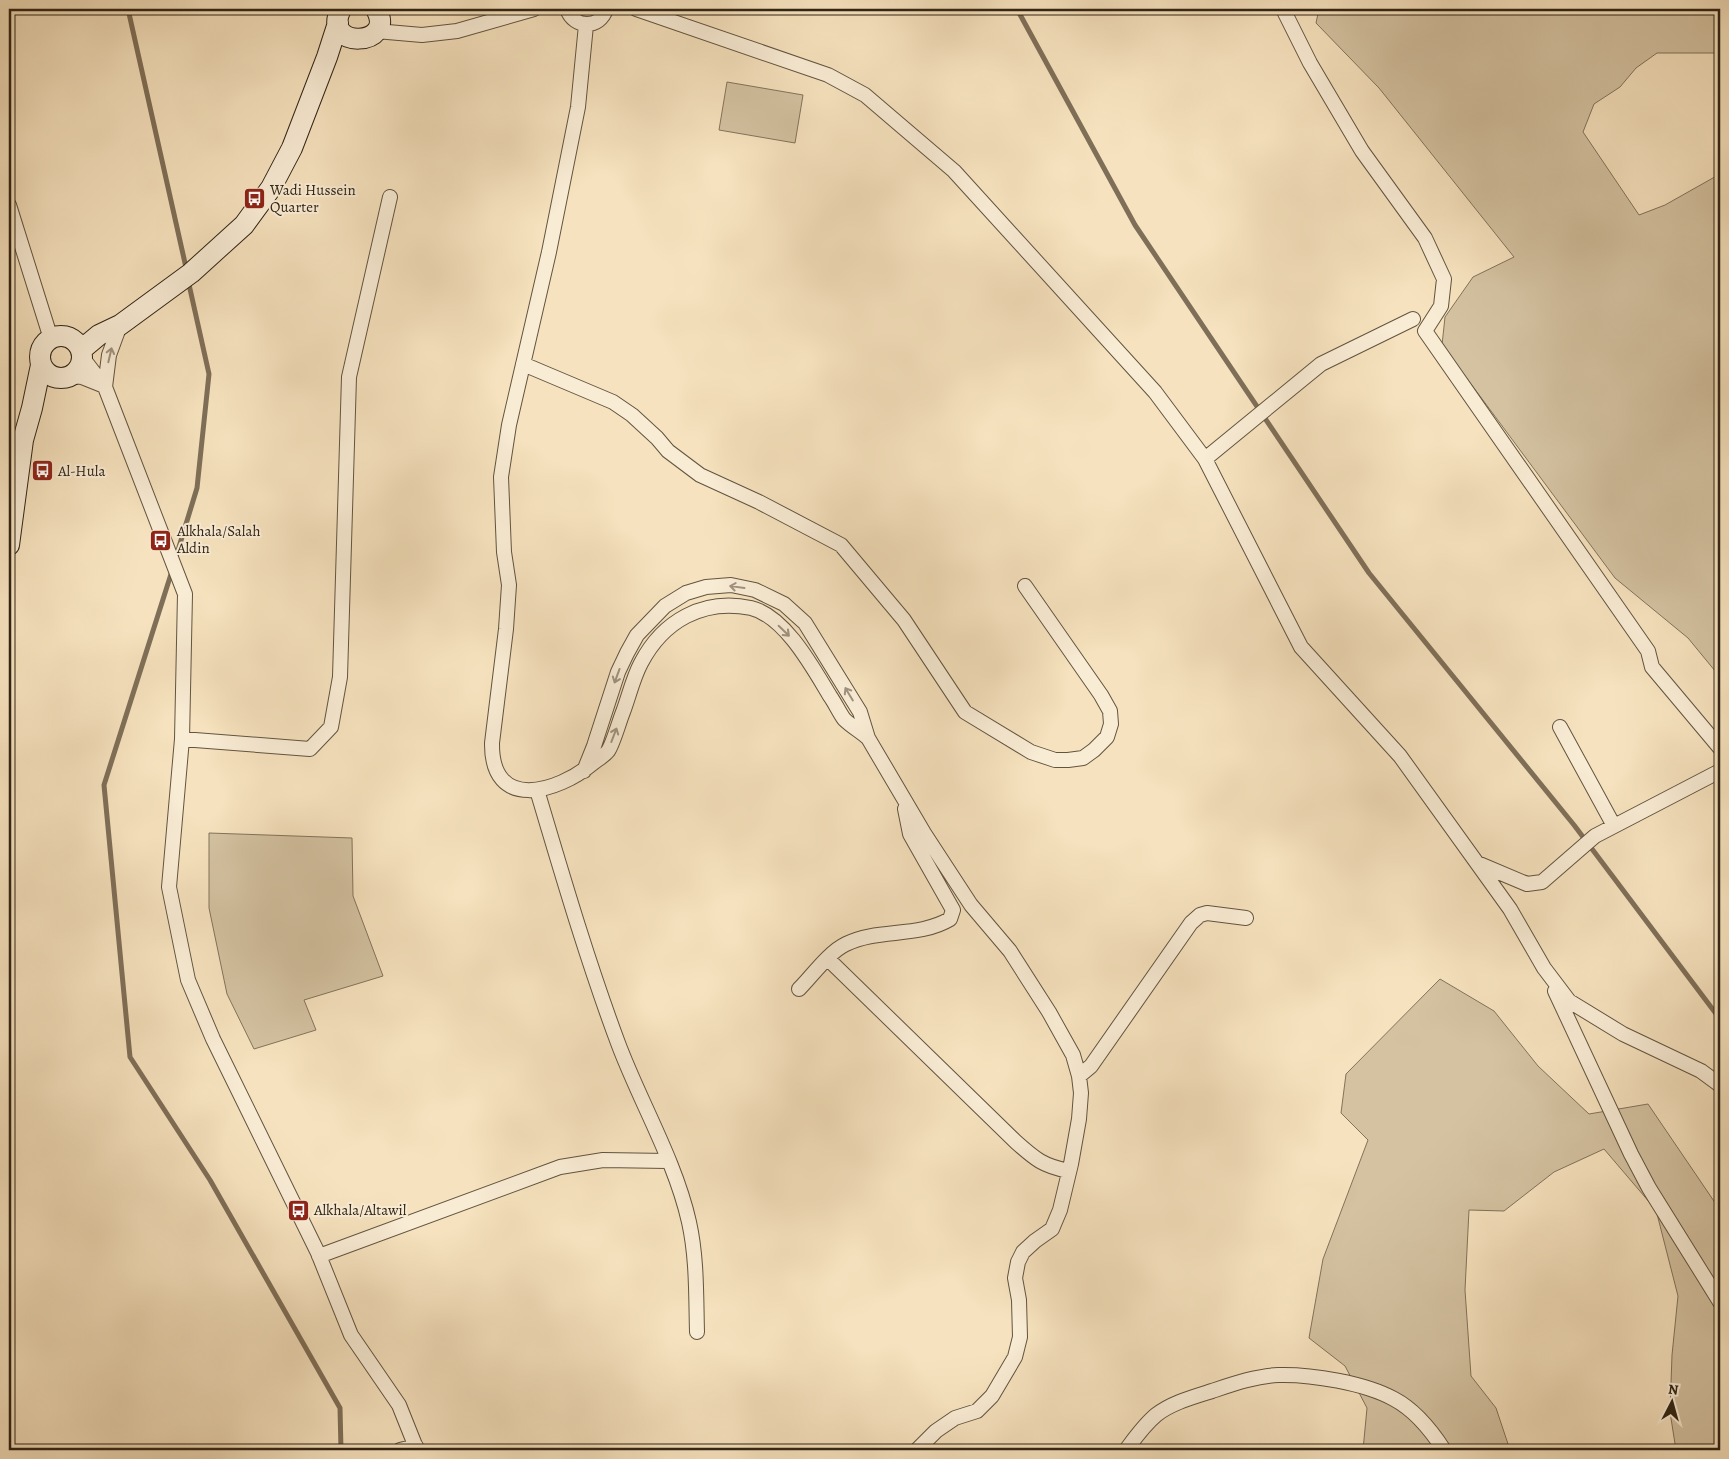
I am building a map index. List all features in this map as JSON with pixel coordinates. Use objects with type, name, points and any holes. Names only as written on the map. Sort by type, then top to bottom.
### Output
[{"type":"street","points":[[327,57],[354,39],[366,38],[376,30],[379,19],[376,9]]},
{"type":"street","points":[[376,30],[422,35],[457,31],[534,9]]},
{"type":"street","points":[[567,9],[573,20],[586,25],[598,21],[603,17],[606,9]]},
{"type":"street","points":[[636,9],[828,75],[865,96],[954,171],[1156,392],[1205,459],[1301,647],[1400,756],[1510,909],[1544,968],[1644,1180],[1720,1302]]},
{"type":"street","points":[[1283,9],[1310,63],[1357,143],[1425,238],[1444,279],[1441,306],[1425,331],[1648,651],[1652,668],[1720,748]]},
{"type":"street","points":[[339,16],[343,34],[354,39]]},
{"type":"street","points":[[79,349],[120,325],[191,273],[244,225],[271,188],[292,148],[327,57],[339,16]]},
{"type":"street","points":[[586,25],[578,107],[549,252],[509,425],[501,477],[504,552],[509,585],[492,757],[495,769],[501,780],[525,790],[537,790],[552,786],[571,779],[584,771],[608,751],[641,663],[661,634],[681,618],[702,608],[727,606],[752,608],[765,614],[785,631],[802,650],[844,718],[868,738]]},
{"type":"street","points":[[182,739],[310,750],[331,727],[340,677],[349,377],[390,197]]},
{"type":"street","points":[[9,205],[51,339]]},
{"type":"street","points":[[1205,459],[1321,364],[1413,319]]},
{"type":"street","points":[[105,387],[109,356],[120,325]]},
{"type":"street","points":[[9,545],[23,440],[41,364],[40,353],[51,339],[62,337],[79,349],[105,387],[185,594],[182,739],[169,887],[188,980],[214,1039],[319,1256],[351,1335],[399,1405],[417,1448],[400,1450]]},
{"type":"street","points":[[32,408],[65,377],[79,368],[79,349]]},
{"type":"street","points":[[41,364],[49,374],[65,377],[82,377],[105,387]]},
{"type":"street","points":[[522,364],[613,402],[657,438],[668,451],[700,475],[759,502],[842,545],[904,620],[965,712],[1031,752],[1054,760],[1083,758],[1094,750],[1106,737],[1111,724],[1110,711],[1101,695],[1025,586]]},
{"type":"street","points":[[584,771],[618,672],[627,653],[637,635],[665,606],[686,593],[706,587],[730,585],[755,590],[784,604],[805,623],[860,712],[868,738],[924,833],[971,905],[1010,951],[1049,1012],[1073,1055],[1079,1076],[1081,1094],[1079,1119],[1060,1210],[1052,1229],[1034,1241],[1023,1252],[1018,1262],[1015,1278],[1019,1300],[1020,1337],[1015,1357],[992,1396],[977,1411],[954,1418],[936,1431],[917,1450]]},
{"type":"street","points":[[1560,727],[1614,826]]},
{"type":"street","points":[[1476,862],[1527,884],[1542,882],[1595,836],[1720,770]]},
{"type":"street","points":[[537,790],[568,895],[618,1043],[676,1180],[689,1222],[696,1273],[697,1332]]},
{"type":"street","points":[[799,989],[844,944],[864,937],[923,930],[939,926],[950,919],[953,910],[910,834],[902,796]]},
{"type":"street","points":[[1079,1076],[1091,1066],[1195,919],[1207,913],[1246,918]]},
{"type":"street","points":[[828,958],[1036,1160],[1051,1168],[1069,1171]]},
{"type":"street","points":[[1544,968],[1570,1001],[1623,1034],[1701,1071],[1720,1086]]},
{"type":"street","points":[[319,1256],[560,1167],[603,1160],[668,1161]]},
{"type":"street","points":[[1126,1450],[1156,1415],[1187,1399],[1245,1380],[1278,1375],[1307,1376],[1341,1382],[1370,1389],[1394,1399],[1420,1418],[1444,1450]]},
{"type":"shaded area","points":[[1319,9],[1720,9],[1720,53],[1657,53],[1636,68],[1620,87],[1594,104],[1583,132],[1639,215],[1665,205],[1720,174],[1720,677],[1688,638],[1615,578],[1442,345],[1445,317],[1473,277],[1514,257],[1379,88],[1316,23]]},
{"type":"shaded area","points":[[727,82],[803,95],[795,143],[719,130]]},
{"type":"shaded area","points":[[209,833],[352,838],[353,896],[383,976],[304,1000],[316,1030],[254,1049],[227,994],[209,908]]},
{"type":"shaded area","points":[[1440,979],[1494,1011],[1538,1066],[1589,1114],[1648,1104],[1720,1210],[1720,1450],[1676,1450],[1670,1412],[1672,1355],[1678,1296],[1656,1210],[1604,1149],[1554,1172],[1504,1211],[1469,1210],[1465,1290],[1471,1376],[1496,1408],[1510,1450],[1363,1450],[1367,1408],[1345,1366],[1309,1338],[1323,1259],[1368,1140],[1341,1113],[1346,1074]]},
{"type":"waterway","points":[[128,9],[187,272]]},
{"type":"waterway","points":[[1017,9],[1135,225],[1369,573],[1574,825],[1720,1019]]},
{"type":"waterway","points":[[175,560],[197,488],[209,374],[188,280]]},
{"type":"waterway","points":[[172,571],[104,785],[130,1057],[210,1180],[340,1408],[341,1450]]},
{"type":"place","name":"Wadi Hussein Quarter","points":[[254,199]]},
{"type":"place","name":"Al-Hula","points":[[42,471]]},
{"type":"place","name":"Alkhala/Salah Aldin","points":[[161,540]]},
{"type":"place","name":"Alkhala/Altawil","points":[[298,1210]]}]
